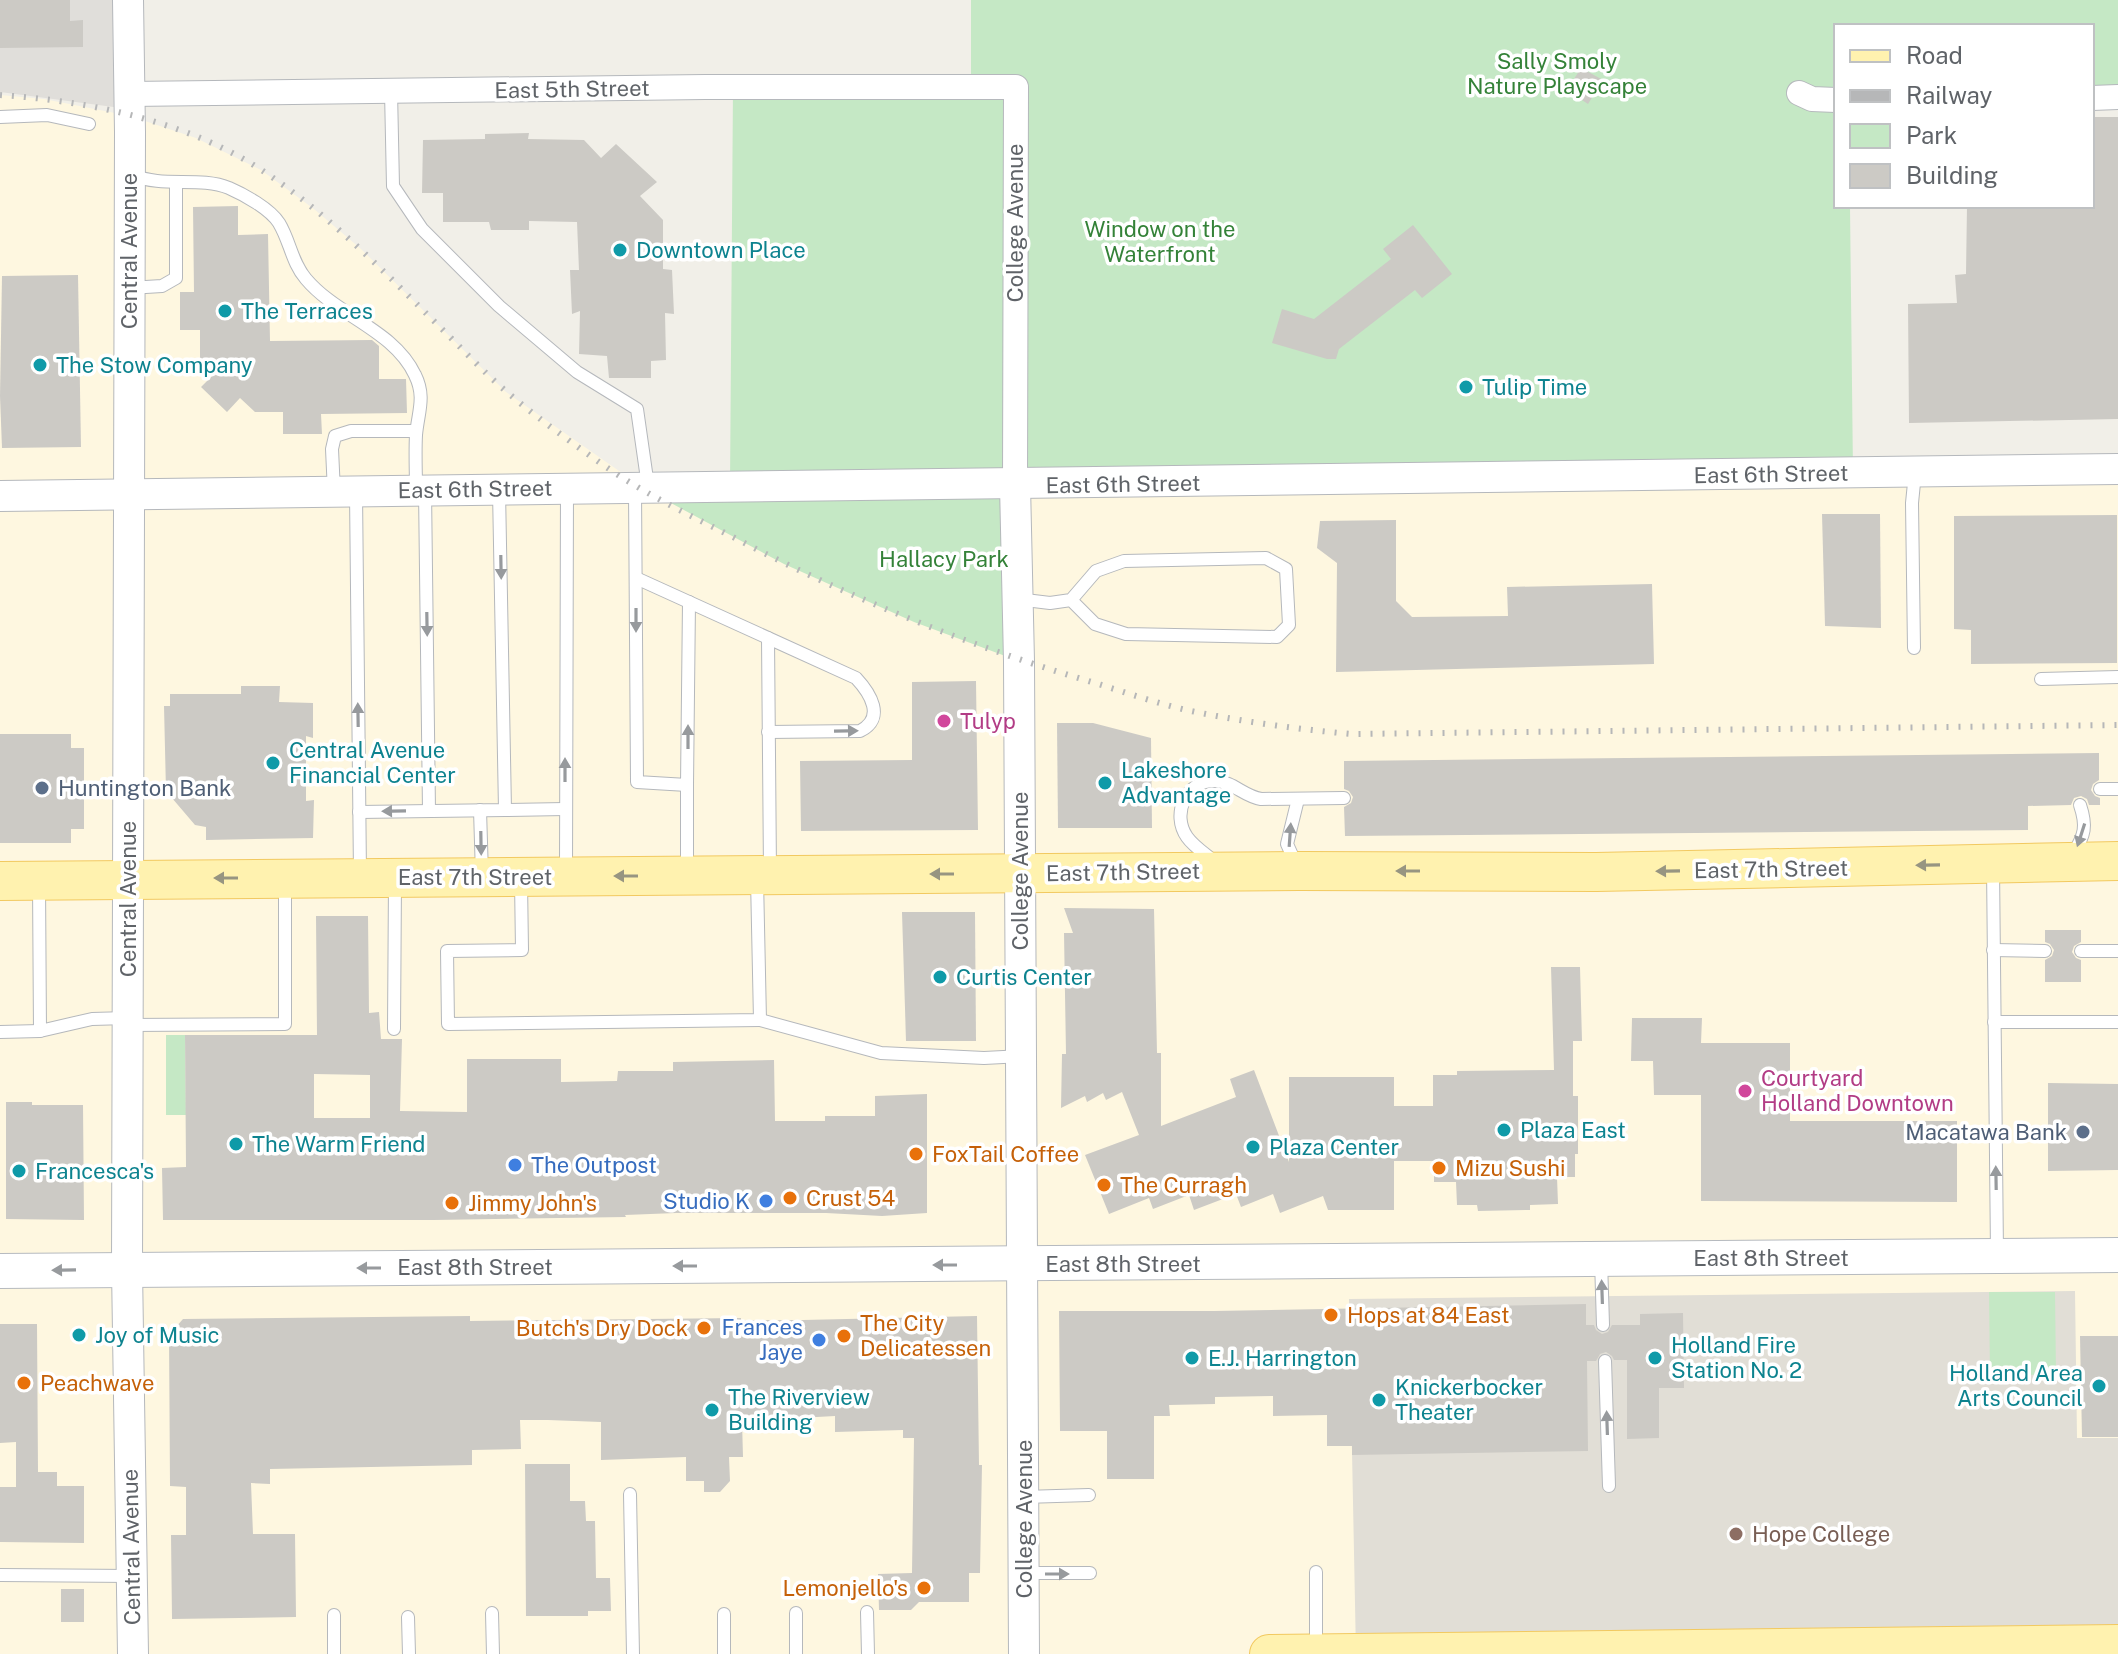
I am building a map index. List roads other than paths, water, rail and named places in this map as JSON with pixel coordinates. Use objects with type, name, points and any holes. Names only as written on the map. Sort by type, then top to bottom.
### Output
[{"type":"main road","name":"East 7th Street","points":[[0,881],[1224,871],[1596,872],[2118,861]]},
{"type":"main road","name":"East 8th Street","points":[[0,1271],[2118,1255]]},
{"type":"main road","points":[[1269,1654],[2118,1644]]},
{"type":"street","name":"Central Avenue","points":[[128,0],[127,1269],[133,1654]]},
{"type":"street","name":"East 5th Street","points":[[129,94],[705,87],[1016,87]]},
{"type":"street","name":"College Avenue","points":[[1016,87],[1015,485],[1022,1056],[1024,1654]]},
{"type":"street","points":[[1799,93],[1812,99],[1834,100]]},
{"type":"street","points":[[2094,98],[2118,97]]},
{"type":"street","name":"East 6th Street","points":[[0,496],[2118,469]]},
{"type":"lane","points":[[391,91],[393,186],[422,229],[499,306],[577,372],[637,409],[642,486],[636,578],[637,782],[687,785]]},
{"type":"lane","points":[[0,117],[47,115],[89,124]]},
{"type":"lane","points":[[130,173],[153,181],[216,184],[229,188],[270,214],[279,223],[305,278],[323,295],[395,347],[407,359],[416,376],[422,398],[416,431],[429,811]]},
{"type":"lane","points":[[129,288],[162,286],[176,278],[176,182]]},
{"type":"lane","points":[[394,1029],[377,877],[359,812],[345,491],[332,449],[335,436],[351,431],[416,431]]},
{"type":"lane","points":[[1914,648],[1912,503],[1915,473]]},
{"type":"lane","points":[[566,876],[567,488]]},
{"type":"lane","points":[[499,489],[505,810]]},
{"type":"lane","points":[[1017,599],[1050,603],[1071,600],[1096,571],[1124,561],[1266,558],[1286,569],[1289,625],[1277,637],[1126,634],[1095,624],[1071,600]]},
{"type":"lane","points":[[636,578],[856,678],[872,696],[873,717],[867,727],[860,731],[768,732]]},
{"type":"lane","points":[[687,875],[689,602]]},
{"type":"lane","points":[[760,1020],[768,638]]},
{"type":"lane","points":[[2041,679],[2118,677]]},
{"type":"lane","points":[[1224,871],[1187,837],[1180,820],[1182,804],[1190,791],[1202,782],[1218,781],[1235,785],[1249,797],[1344,798]]},
{"type":"lane","points":[[2100,789],[2118,789]]},
{"type":"lane","points":[[1298,799],[1287,844],[1299,871]]},
{"type":"lane","points":[[2068,862],[2084,837],[2086,823],[2080,805]]},
{"type":"lane","points":[[359,812],[565,809]]},
{"type":"lane","points":[[480,810],[482,877]]},
{"type":"lane","points":[[1993,864],[1997,1256]]},
{"type":"lane","points":[[521,877],[522,950],[447,951],[448,1024],[760,1020],[881,1053],[984,1058],[1022,1056]]},
{"type":"lane","points":[[0,1032],[40,1031],[92,1019],[285,1024],[285,878]]},
{"type":"lane","points":[[39,880],[40,1031]]},
{"type":"lane","points":[[1993,950],[2045,951]]},
{"type":"lane","points":[[2081,951],[2118,951]]},
{"type":"lane","points":[[1994,1022],[2118,1022]]},
{"type":"lane","points":[[1601,1260],[1603,1325]]},
{"type":"lane","points":[[1605,1361],[1609,1486]]},
{"type":"lane","points":[[630,1494],[633,1654]]},
{"type":"lane","points":[[1024,1497],[1089,1495]]},
{"type":"lane","points":[[1316,1572],[1316,1654]]},
{"type":"lane","points":[[1024,1573],[1090,1573]]},
{"type":"lane","points":[[0,1575],[132,1576]]},
{"type":"lane","points":[[867,1612],[868,1654]]},
{"type":"lane","points":[[492,1613],[493,1654]]},
{"type":"lane","points":[[796,1613],[796,1654]]},
{"type":"lane","points":[[724,1614],[724,1654]]},
{"type":"lane","points":[[334,1615],[334,1654]]},
{"type":"lane","points":[[408,1617],[409,1654]]},
{"type":"railway","points":[[0,95],[68,102],[136,116],[202,139],[234,154],[289,189],[338,229],[518,401],[631,483],[777,559],[910,619],[1048,669],[1155,702],[1231,719],[1351,734],[2118,725]]},
{"type":"place","name":"Downtown Place","points":[[620,250]]},
{"type":"place","name":"The Terraces","points":[[225,311]]},
{"type":"place","name":"The Stow Company","points":[[40,365]]},
{"type":"place","name":"Tulip Time","points":[[1466,387]]},
{"type":"place","name":"Tulyp","points":[[944,721]]},
{"type":"place","name":"Central Avenue Financial Center","points":[[273,763]]},
{"type":"place","name":"Lakeshore Advantage","points":[[1105,783]]},
{"type":"place","name":"Huntington Bank","points":[[42,788]]},
{"type":"place","name":"Curtis Center","points":[[940,977]]},
{"type":"place","name":"Courtyard Holland Downtown","points":[[1745,1091]]},
{"type":"place","name":"Plaza East","points":[[1504,1130]]},
{"type":"place","name":"Macatawa Bank","points":[[2083,1132]]},
{"type":"place","name":"The Warm Friend","points":[[236,1144]]},
{"type":"place","name":"Plaza Center","points":[[1253,1147]]},
{"type":"place","name":"FoxTail Coffee","points":[[916,1154]]},
{"type":"place","name":"The Outpost","points":[[515,1165]]},
{"type":"place","name":"Mizu Sushi","points":[[1439,1168]]},
{"type":"place","name":"Francesca's","points":[[19,1171]]},
{"type":"place","name":"The Curragh","points":[[1104,1185]]},
{"type":"place","name":"Crust 54","points":[[790,1198]]},
{"type":"place","name":"Studio K","points":[[766,1201]]},
{"type":"place","name":"Jimmy John's","points":[[452,1203]]},
{"type":"place","name":"Hops at 84 East","points":[[1331,1315]]},
{"type":"place","name":"Butch's Dry Dock","points":[[704,1328]]},
{"type":"place","name":"Joy of Music","points":[[79,1335]]},
{"type":"place","name":"The City Delicatessen","points":[[844,1336]]},
{"type":"place","name":"Frances Jaye","points":[[819,1340]]},
{"type":"place","name":"E.J. Harrington","points":[[1192,1358]]},
{"type":"place","name":"Holland Fire Station No. 2","points":[[1655,1358]]},
{"type":"place","name":"Peachwave","points":[[24,1383]]},
{"type":"place","name":"Holland Area Arts Council","points":[[2099,1386]]},
{"type":"place","name":"Knickerbocker Theater","points":[[1379,1400]]},
{"type":"place","name":"The Riverview Building","points":[[712,1410]]},
{"type":"place","name":"Hope College","points":[[1736,1534]]},
{"type":"place","name":"Lemonjello's","points":[[924,1588]]},
{"type":"park label","name":"Sally Smoly Nature Playscape","points":[[1557,74]]},
{"type":"park label","name":"Window on the Waterfront","points":[[1160,242]]},
{"type":"park label","name":"Hallacy Park","points":[[944,559]]}]
